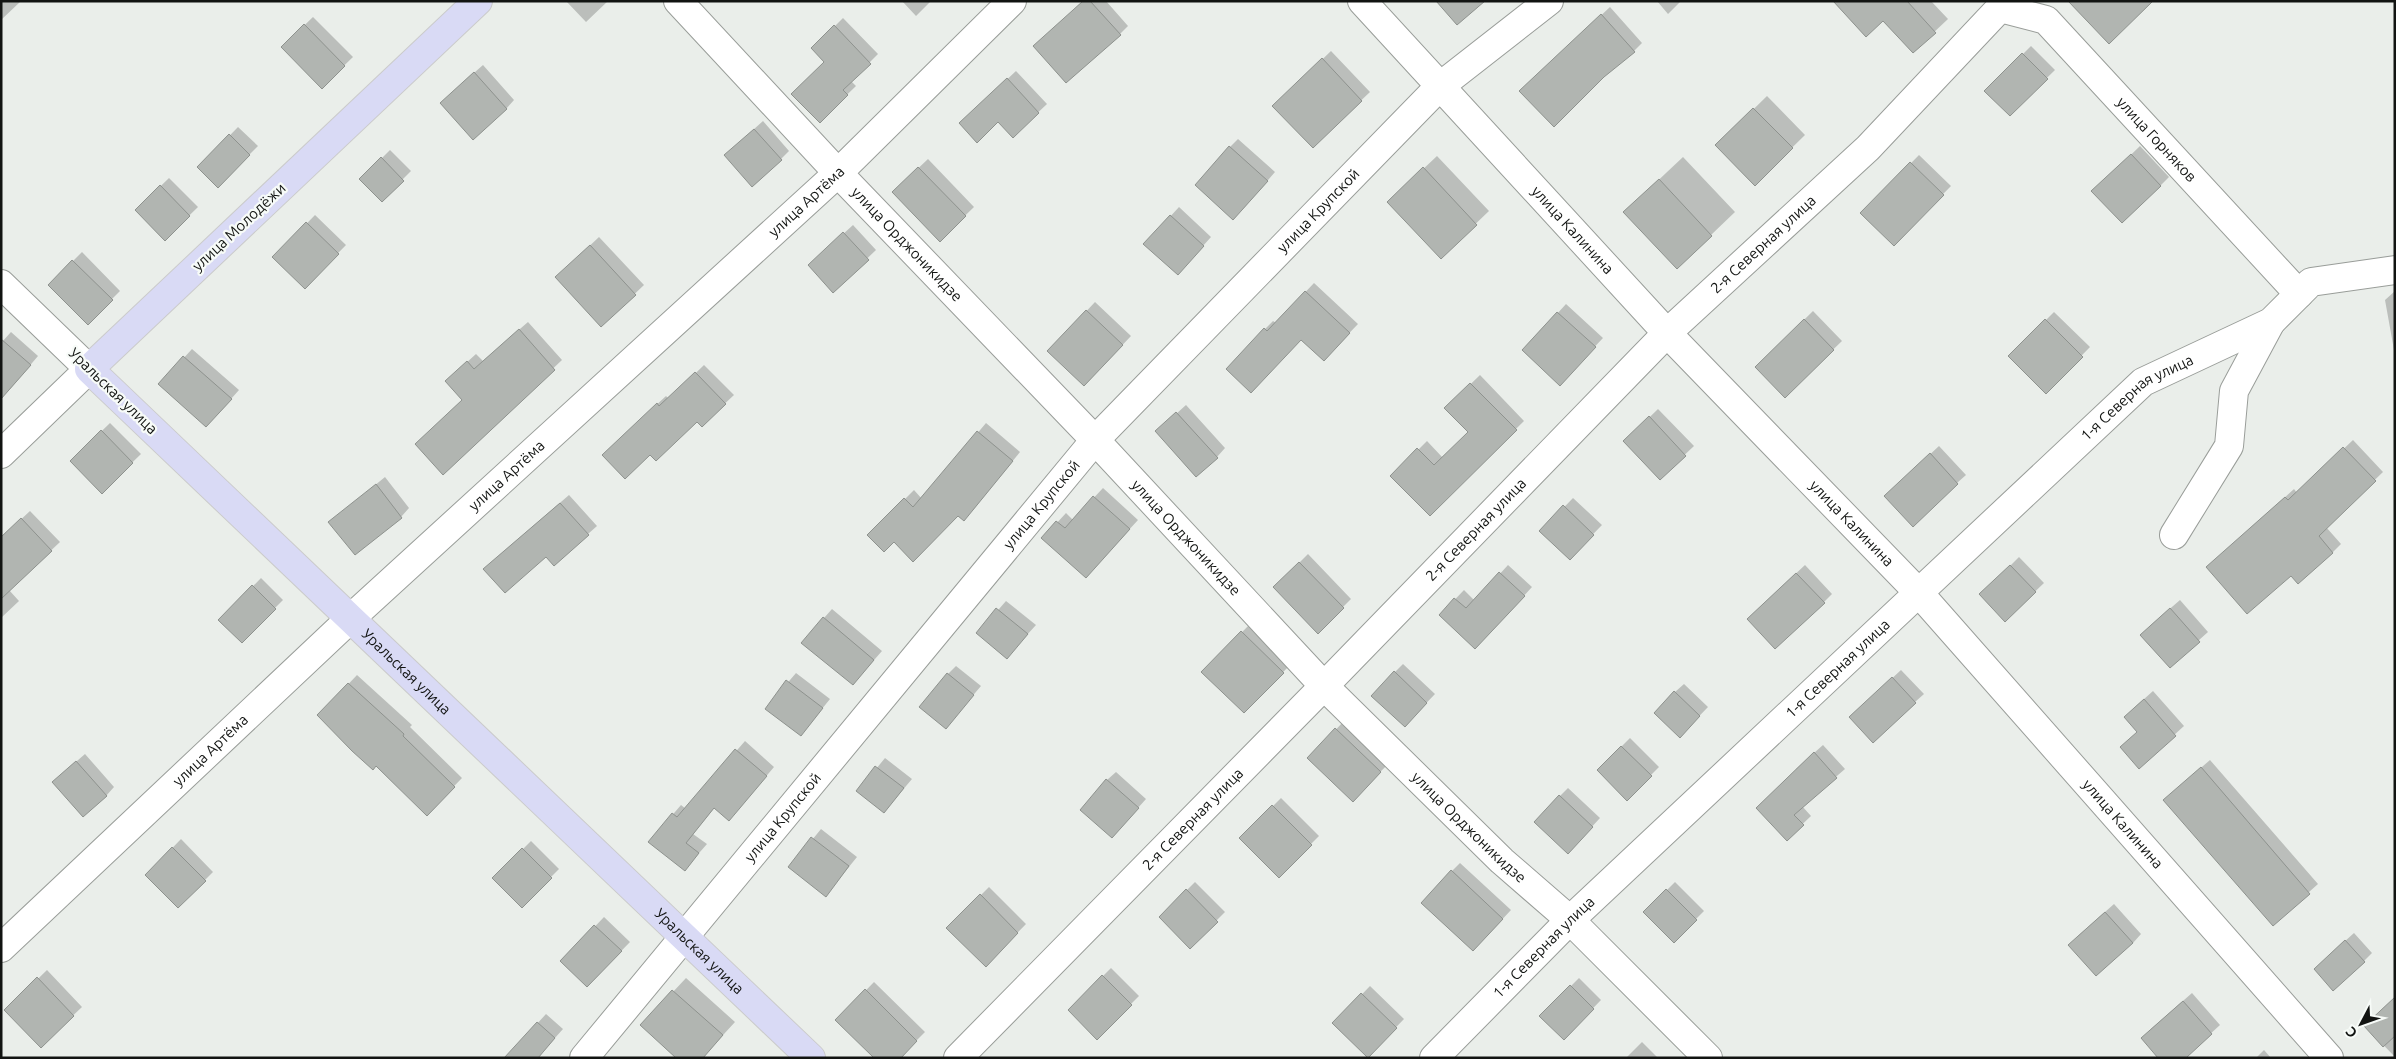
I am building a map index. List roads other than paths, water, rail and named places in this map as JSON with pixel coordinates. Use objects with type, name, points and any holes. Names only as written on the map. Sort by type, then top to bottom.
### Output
[{"type":"main road","name":"улица Молодёжи","points":[[89,369],[478,1]]},
{"type":"main road","name":"Уральская улица","points":[[89,369],[686,936],[811,1058]]},
{"type":"street","name":"улица Орджоникидзе","points":[[678,1],[838,173],[1095,440],[1324,686],[1502,861],[1570,920],[1708,1058]]},
{"type":"street","name":"улица Артёма","points":[[1,948],[351,618],[838,173],[1012,1]]},
{"type":"street","name":"улица Калинина","points":[[1362,1],[1667,333],[1919,593],[2329,1058]]},
{"type":"street","name":"улица Крупской","points":[[584,1058],[1095,440],[1439,87],[1548,1]]},
{"type":"street","name":"улица Горняков","points":[[2000,8],[2046,20],[2299,294]]},
{"type":"street","name":"2-я Северная улица","points":[[958,1058],[1324,686],[1667,333],[1868,148],[2000,8]]},
{"type":"street","name":"1-я Северная улица","points":[[2174,535],[2229,446],[2234,391],[2271,322],[2311,282],[2395,270]]},
{"type":"street","name":"Уральская улица","points":[[1,284],[89,369]]},
{"type":"street","name":"1-я Северная улица","points":[[1434,1058],[1570,920],[2143,382],[2271,322]]},
{"type":"street","name":"улица Молодёжи","points":[[1,454],[89,369]]}]
